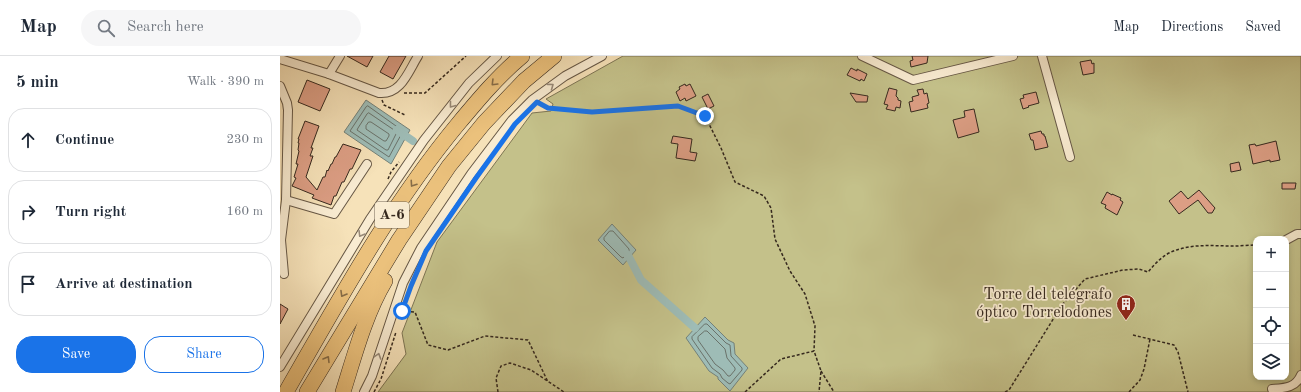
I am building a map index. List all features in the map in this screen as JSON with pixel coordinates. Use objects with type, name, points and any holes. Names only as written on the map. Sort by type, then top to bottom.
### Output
[{"type":"highway","name":"A-6","points":[[307,392],[399,240],[449,166],[484,123],[524,81],[554,56]]},
{"type":"highway","name":"A-6","points":[[286,392],[383,227],[433,155],[484,93],[518,59]]},
{"type":"highway","points":[[344,392],[359,341],[377,296],[484,123]]},
{"type":"street","points":[[329,74],[340,56]]},
{"type":"street","points":[[280,59],[329,74],[385,94],[397,89],[418,56]]},
{"type":"street","points":[[280,367],[370,219],[403,170],[424,140],[469,82],[497,56]]},
{"type":"street","points":[[364,392],[398,311],[403,283],[421,248],[471,174],[512,120],[532,100],[565,76],[602,56]]},
{"type":"street","points":[[862,56],[913,80],[1013,56]]},
{"type":"street","points":[[1042,56],[1070,157]]},
{"type":"street","points":[[280,86],[288,110],[286,200],[281,240],[284,274]]},
{"type":"street","points":[[286,200],[334,214],[367,164]]},
{"type":"street","points":[[1289,238],[1297,234],[1301,234]]},
{"type":"street","points":[[1272,389],[1290,387],[1299,380],[1301,375]]},
{"type":"path","points":[[391,92],[425,93],[466,56]]},
{"type":"path","points":[[379,93],[384,105],[404,115]]},
{"type":"path","points":[[532,100],[548,108],[592,112],[678,106],[705,116],[721,148],[735,182],[764,196],[771,208],[775,239],[790,271],[805,294],[815,326],[814,351],[820,371],[834,392]]},
{"type":"path","points":[[1005,392],[1009,390],[1062,305],[1085,279],[1123,270],[1139,269],[1148,272],[1158,261],[1169,253],[1201,244],[1235,246],[1253,245]]},
{"type":"path","points":[[398,311],[404,305]]},
{"type":"path","points":[[398,311],[415,312],[428,345],[448,350],[485,336],[528,340],[548,382]]},
{"type":"path","points":[[374,392],[381,379],[397,326]]},
{"type":"path","points":[[1133,335],[1174,345],[1178,352],[1188,392]]},
{"type":"path","points":[[1129,392],[1140,380],[1146,363],[1150,340]]},
{"type":"path","points":[[745,392],[781,359],[814,351]]},
{"type":"path","points":[[498,392],[496,378],[501,366],[510,363],[531,370],[564,392]]},
{"type":"path","points":[[819,392],[820,371]]},
{"type":"shaded area","points":[[623,56],[1301,56],[1301,392],[378,392],[406,354],[402,333],[437,242],[532,113],[551,111],[553,104],[546,99]]},
{"type":"water","points":[[366,100],[410,130],[391,164],[344,132]]},
{"type":"water","points":[[612,224],[636,250],[623,265],[598,240]]},
{"type":"water","points":[[705,317],[728,340],[734,343],[735,354],[748,368],[730,391],[718,379],[718,377],[709,371],[686,338]]},
{"type":"building","points":[[347,56],[373,56],[367,67]]},
{"type":"building","points":[[389,56],[406,56],[393,79],[380,72]]},
{"type":"building","points":[[912,56],[928,56],[927,63],[911,67],[910,61],[913,60]]},
{"type":"building","points":[[1091,60],[1092,64],[1094,63],[1094,73],[1083,75],[1080,62]]},
{"type":"building","points":[[851,68],[867,74],[864,81],[861,79],[860,81],[847,75]]},
{"type":"building","points":[[307,80],[330,89],[320,111],[298,102]]},
{"type":"building","points":[[685,84],[686,86],[690,84],[696,96],[686,101],[685,98],[680,101],[676,92],[680,89],[679,87]]},
{"type":"building","points":[[889,88],[897,90],[896,96],[898,100],[901,101],[900,108],[896,107],[895,111],[886,109],[888,105],[884,104]]},
{"type":"building","points":[[923,89],[924,94],[927,93],[929,103],[927,104],[928,108],[911,112],[909,102],[913,101],[912,97],[919,95],[917,90]]},
{"type":"building","points":[[1036,92],[1039,103],[1023,109],[1020,99],[1024,98],[1023,95]]},
{"type":"building","points":[[850,93],[868,96],[867,102],[856,102]]},
{"type":"building","points":[[708,94],[714,106],[708,109],[702,97]]},
{"type":"building","points":[[974,109],[979,132],[958,138],[953,120],[965,117],[964,111]]},
{"type":"building","points":[[305,121],[319,126],[311,148],[313,148],[310,156],[313,156],[306,177],[317,190],[343,144],[361,150],[352,169],[350,169],[344,182],[342,182],[336,196],[334,196],[331,205],[312,198],[314,195],[292,186],[296,178],[294,177],[298,164],[296,164],[299,151],[298,139]]},
{"type":"building","points":[[1041,131],[1045,136],[1048,147],[1035,150],[1033,140],[1031,140],[1029,134]]},
{"type":"building","points":[[673,136],[692,139],[690,152],[697,153],[695,161],[676,158],[678,144],[671,143]]},
{"type":"building","points":[[1276,141],[1280,160],[1270,162],[1270,160],[1253,164],[1249,145],[1255,144],[1256,146]]},
{"type":"building","points":[[1239,162],[1241,170],[1231,172],[1230,164]]},
{"type":"building","points":[[1282,183],[1296,183],[1295,189],[1282,189]]},
{"type":"building","points":[[1199,190],[1215,208],[1212,213],[1208,213],[1198,200],[1179,214],[1169,201],[1181,191],[1188,199]]},
{"type":"building","points":[[1107,192],[1121,198],[1120,200],[1123,202],[1117,215],[1105,208],[1106,205],[1101,203]]},
{"type":"building","points":[[280,304],[288,309],[280,324]]},
{"type":"waterway","points":[[397,130],[413,141]]},
{"type":"waterway","points":[[623,250],[629,257],[641,280],[695,328]]},
{"type":"place","name":"Torre del telégrafo óptico Torrelodones","points":[[1126,321]]},
{"type":"route","points":[[402,311],[426,251],[515,124],[537,102],[548,108],[592,112],[678,106],[705,116]]}]
